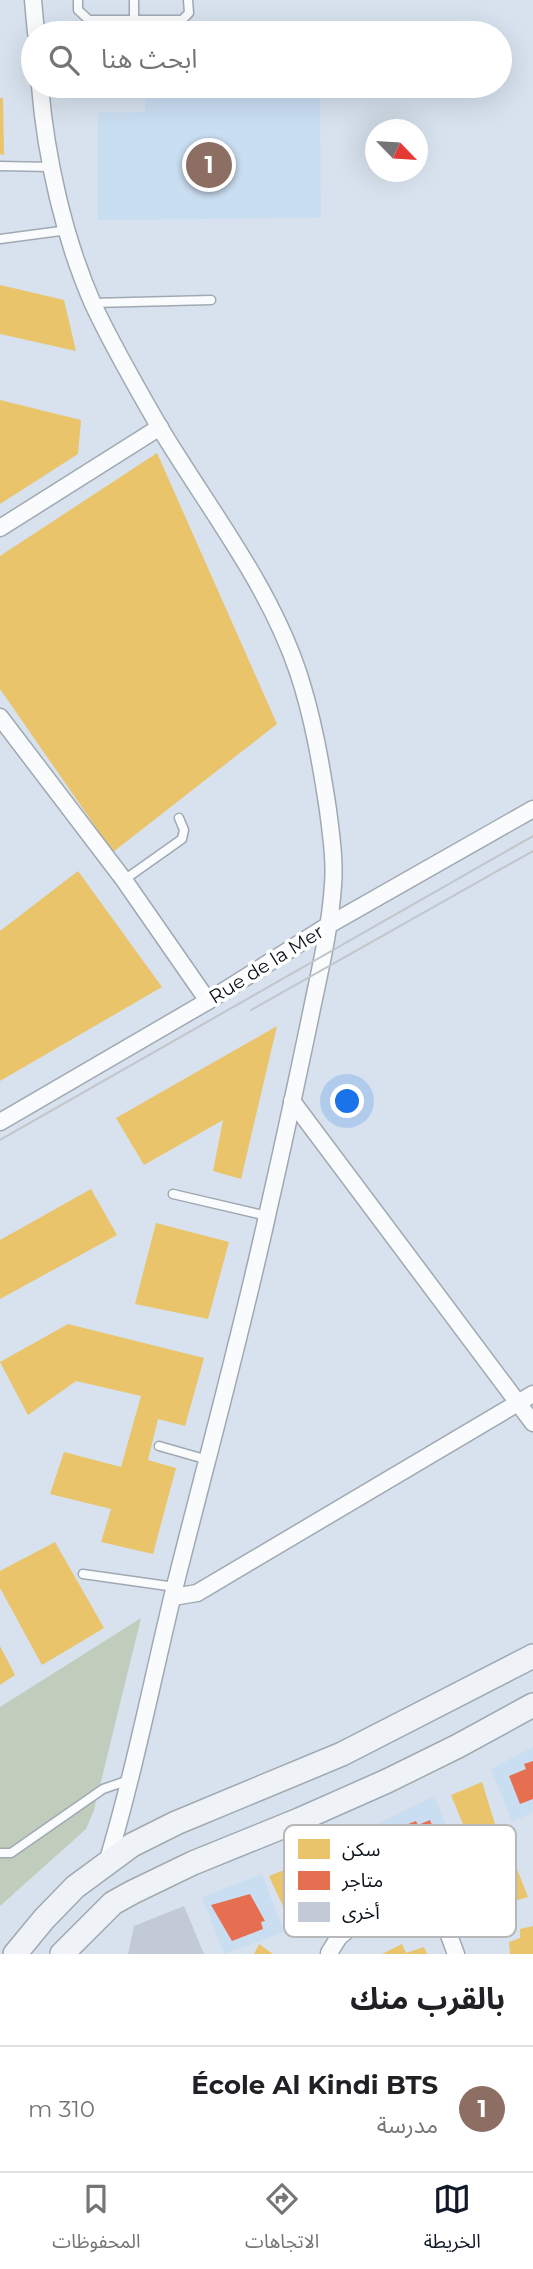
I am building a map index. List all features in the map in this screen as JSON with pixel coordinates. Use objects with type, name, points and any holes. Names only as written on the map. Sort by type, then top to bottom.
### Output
[{"type":"main road","points":[[15,1954],[75,1887],[132,1845],[176,1823],[342,1754],[533,1656]]},
{"type":"main road","points":[[287,1825],[399,1775],[533,1705]]},
{"type":"main road","points":[[62,1954],[113,1903],[192,1863],[284,1826]]},
{"type":"street","points":[[33,0],[35,21]]},
{"type":"street","points":[[41,98],[44,135],[51,167],[68,230],[93,303],[160,428],[248,568],[285,636],[300,678],[323,778],[332,841],[333,883],[320,971],[267,1216],[241,1333],[107,1863]]},
{"type":"street","points":[[0,528],[160,428]]},
{"type":"street","points":[[0,717],[124,880],[208,1001]]},
{"type":"street","name":"Rue de la Mer","points":[[0,1122],[208,1001],[327,926],[533,809]]},
{"type":"street","points":[[292,1101],[533,1423]]},
{"type":"street","points":[[174,1592],[197,1593],[533,1394]]},
{"type":"street","points":[[329,1953],[339,1937]]},
{"type":"street","points":[[450,1937],[456,1954]]},
{"type":"lane","points":[[79,0],[78,10],[89,20],[182,20],[189,13],[188,0]]},
{"type":"lane","points":[[134,0],[134,20]]},
{"type":"lane","points":[[0,166],[51,167]]},
{"type":"lane","points":[[0,239],[68,230]]},
{"type":"lane","points":[[93,303],[211,300]]},
{"type":"lane","points":[[124,880],[182,839],[184,830],[179,818]]},
{"type":"lane","points":[[173,1194],[267,1216]]},
{"type":"lane","points":[[159,1446],[208,1460]]},
{"type":"lane","points":[[83,1574],[174,1592]]},
{"type":"lane","points":[[0,1853],[11,1853],[103,1789],[129,1780]]},
{"type":"shaded area","points":[[145,98],[320,98],[321,218],[98,220],[98,113],[145,112]]},
{"type":"shaded area","points":[[533,1747],[533,1812],[512,1822],[491,1769]]},
{"type":"shaded area","points":[[434,1796],[446,1825],[375,1825]]},
{"type":"shaded area","points":[[262,1874],[284,1932],[224,1954],[202,1897]]},
{"type":"green space","points":[[141,1618],[94,1810],[86,1829],[0,1906],[0,1707]]},
{"type":"building: سكن","points":[[0,98],[3,98],[4,155],[0,154]]},
{"type":"building: سكن","points":[[0,285],[64,300],[76,351],[0,334]]},
{"type":"building: سكن","points":[[0,400],[81,420],[78,454],[0,504]]},
{"type":"building: سكن","points":[[157,453],[277,724],[113,852],[0,689],[0,556]]},
{"type":"building: سكن","points":[[78,871],[162,987],[0,1081],[0,931]]},
{"type":"building: سكن","points":[[277,1026],[241,1179],[213,1171],[223,1120],[144,1165],[116,1118]]},
{"type":"building: سكن","points":[[91,1189],[117,1235],[0,1299],[0,1240]]},
{"type":"building: سكن","points":[[156,1223],[229,1242],[208,1319],[135,1304]]},
{"type":"building: سكن","points":[[68,1324],[204,1358],[185,1426],[158,1419],[148,1460],[176,1468],[153,1554],[101,1542],[111,1509],[50,1494],[64,1452],[121,1467],[141,1396],[76,1381],[28,1415],[0,1362]]},
{"type":"building: سكن","points":[[55,1542],[104,1628],[42,1665],[0,1588],[0,1571]]},
{"type":"building: سكن","points":[[0,1646],[15,1675],[0,1685]]},
{"type":"building: سكن","points":[[482,1782],[495,1824],[463,1825],[451,1795]]},
{"type":"building: سكن","points":[[516,1866],[528,1897],[516,1900]]},
{"type":"building: سكن","points":[[284,1870],[284,1908],[269,1876]]},
{"type":"building: سكن","points":[[533,1926],[533,1954],[510,1954],[509,1942],[520,1938],[520,1929]]},
{"type":"building: سكن","points":[[259,1944],[273,1954],[254,1954]]},
{"type":"building: سكن","points":[[402,1944],[406,1953],[424,1947],[427,1954],[382,1954]]},
{"type":"building: متاجر","points":[[533,1761],[533,1799],[520,1804],[509,1776],[526,1769],[524,1764]]},
{"type":"building: متاجر","points":[[430,1820],[432,1825],[418,1825]]},
{"type":"building: متاجر","points":[[250,1894],[265,1921],[261,1922],[263,1929],[232,1941],[211,1905]]},
{"type":"building: أخرى","points":[[184,1906],[204,1954],[128,1954],[134,1926]]},
{"type":"tram line","points":[[0,1140],[533,836]]},
{"type":"tram line","points":[[251,1010],[533,851]]},
{"type":"place","name":"École Al Kindi BTS","points":[[209,165]]}]
